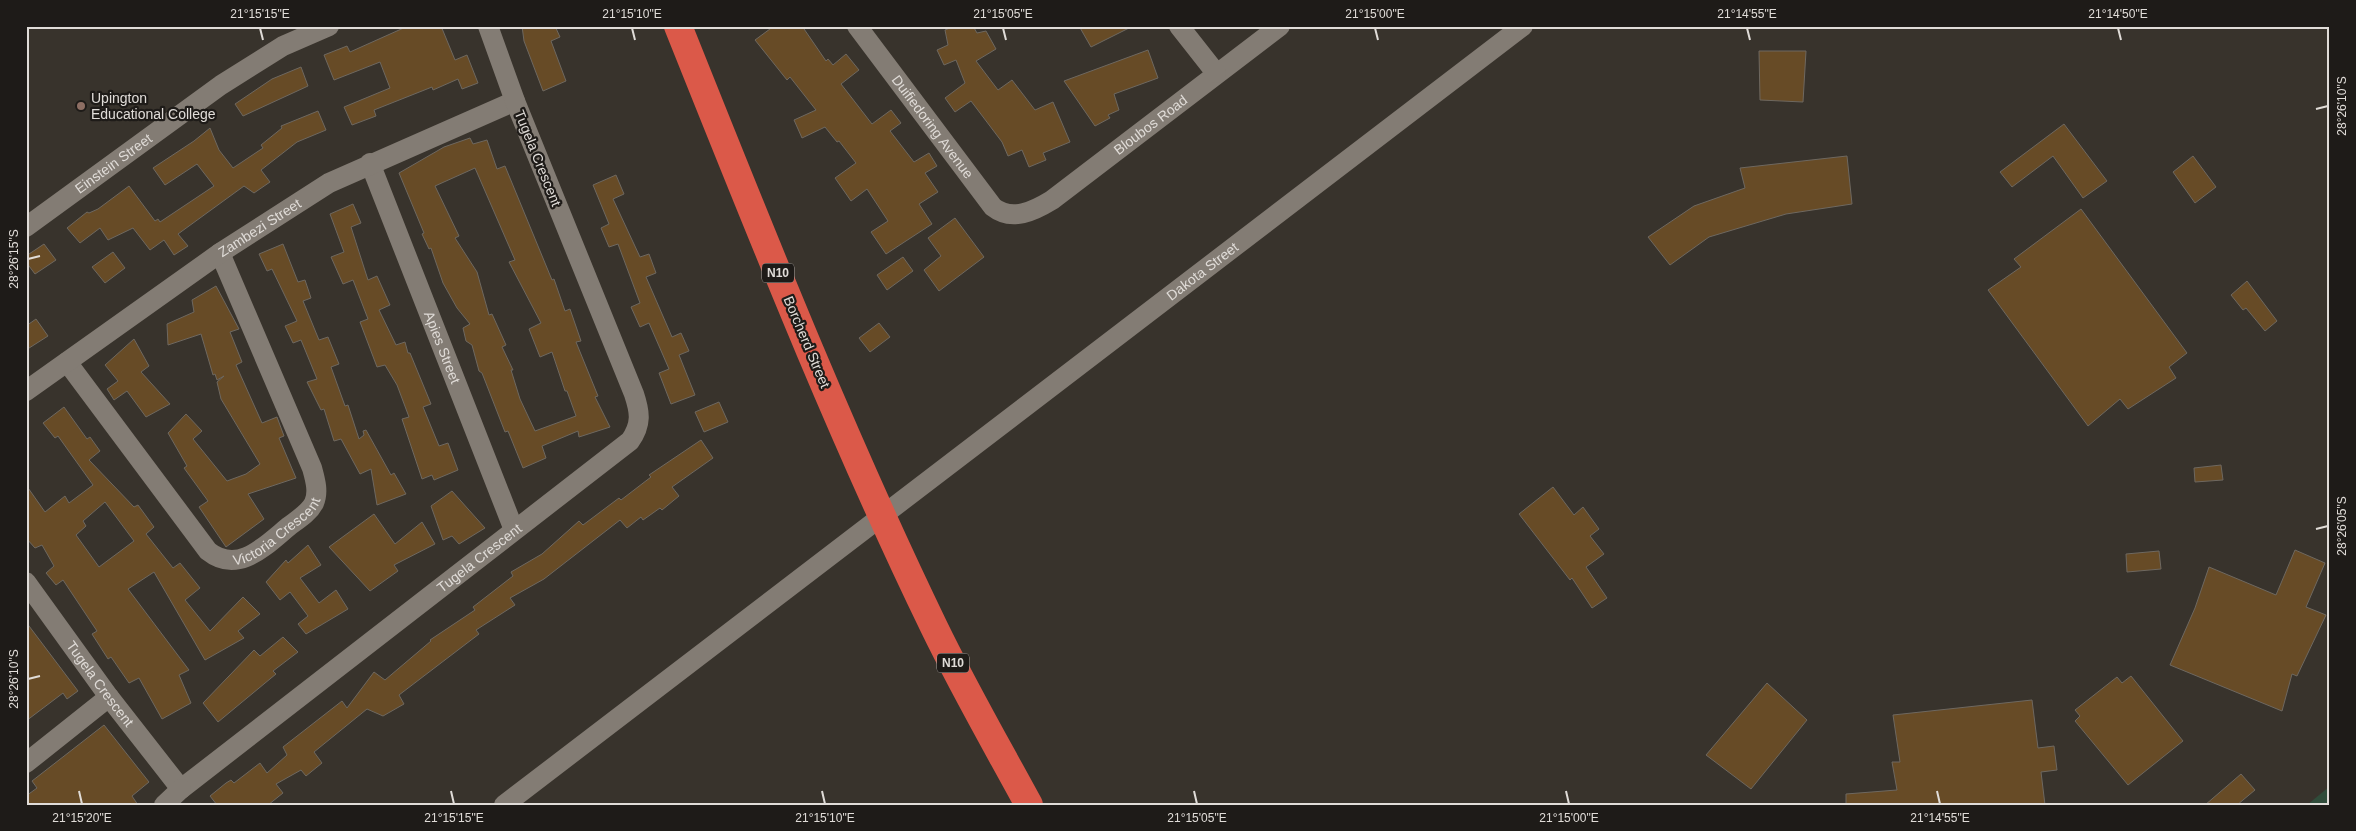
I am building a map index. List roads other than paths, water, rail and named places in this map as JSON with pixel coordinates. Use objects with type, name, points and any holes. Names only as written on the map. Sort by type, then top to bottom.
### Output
[{"type":"highway","name":"Borcherd Street","points":[[678,26],[848,441],[882,518]]},
{"type":"highway","name":"N10","points":[[882,518],[935,630],[1030,805]]},
{"type":"street","name":"Einstein Street","points":[[26,227],[222,84],[284,46],[329,26]]},
{"type":"street","name":"Tugela Crescent","points":[[29,591],[109,697],[182,789],[630,441],[639,425],[640,418],[634,394],[515,101],[488,26]]},
{"type":"street","name":"Duifiedoring Avenue","points":[[857,26],[993,206],[1007,214],[1017,214]]},
{"type":"street","points":[[1180,26],[1216,74]]},
{"type":"street","name":"Bloubos Road","points":[[1017,214],[1029,212],[1052,200],[1280,26]]},
{"type":"street","name":"Dakota Street","points":[[504,805],[882,518],[1523,26]]},
{"type":"street","name":"Zambezi Street","points":[[26,391],[220,253],[329,183],[370,163],[515,101]]},
{"type":"street","name":"Apies Street","points":[[370,163],[514,530]]},
{"type":"street","name":"Victoria Crescent","points":[[67,362],[208,550],[222,560],[234,561],[246,558],[264,548],[310,508],[316,498],[316,484],[312,468],[220,253]]},
{"type":"street","points":[[26,762],[109,697]]},
{"type":"street","points":[[164,805],[182,789]]},
{"type":"place","name":"Upington Educational College","points":[[81,106]]}]
